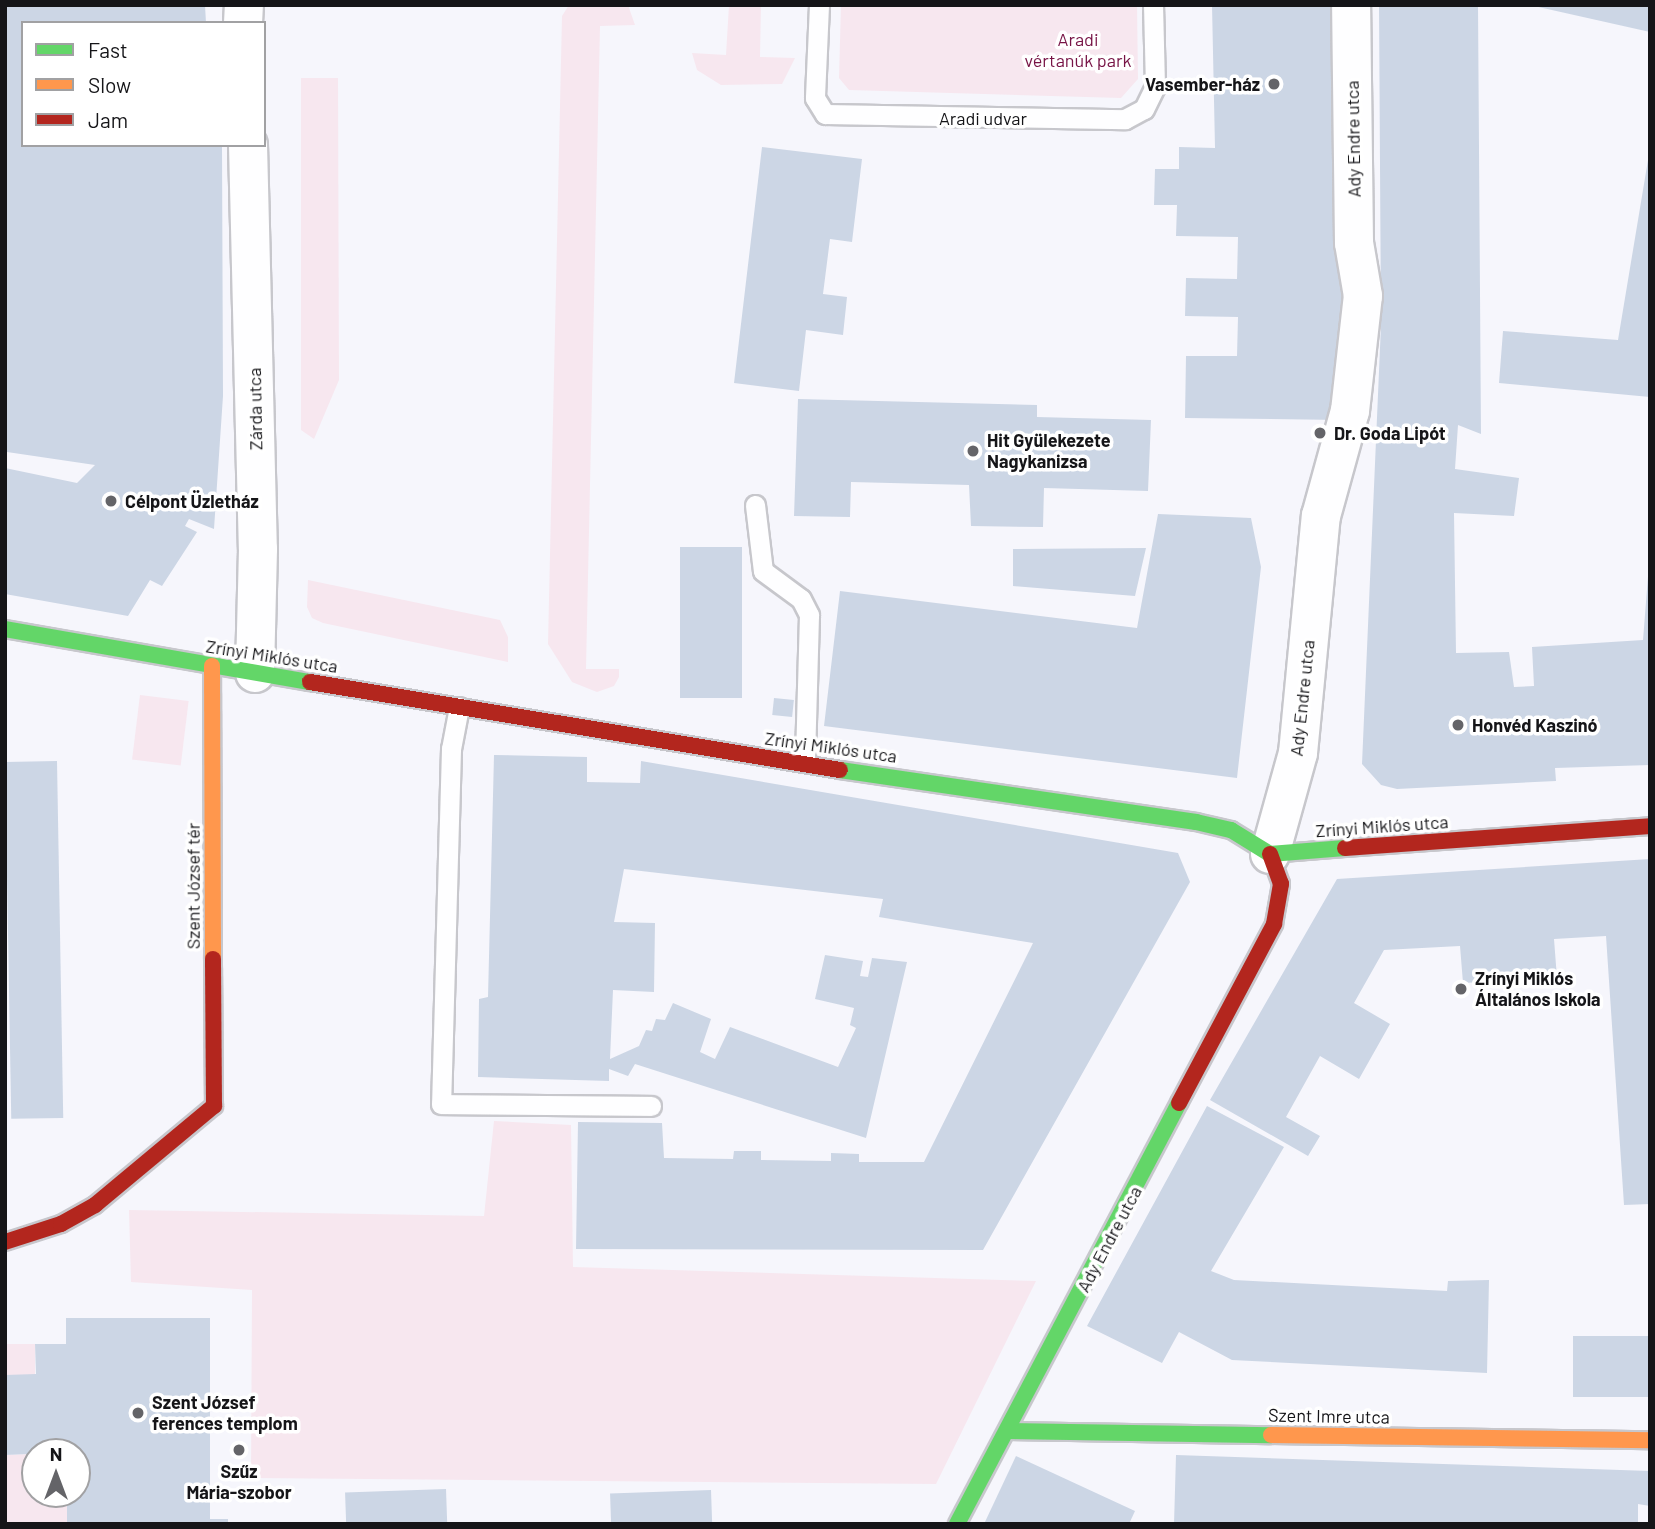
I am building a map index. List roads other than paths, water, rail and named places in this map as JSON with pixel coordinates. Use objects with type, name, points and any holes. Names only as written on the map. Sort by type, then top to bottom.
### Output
[{"type":"main road","name":"Zrínyi Miklós utca","points":[[5,629],[645,741],[805,761],[1208,825],[1231,830],[1270,854],[1650,826]]},
{"type":"main road","name":"Szent József tér","points":[[5,1242],[61,1223],[95,1205],[214,1106],[212,666]]},
{"type":"main road","name":"Ady Endre utca","points":[[957,1524],[1274,924],[1281,884],[1270,854]]},
{"type":"main road","name":"Szent Imre utca","points":[[1008,1431],[1650,1440]]},
{"type":"street","name":"Ady Endre utca","points":[[1270,854],[1298,753],[1321,516],[1350,411],[1363,296],[1354,243],[1351,5]]},
{"type":"street","name":"Zárda utca","points":[[248,147],[258,535],[255,673]]},
{"type":"lane","name":"Aradi udvar","points":[[819,5],[814,88],[825,114],[1125,119],[1144,109],[1155,86],[1153,5]]},
{"type":"lane","points":[[755,505],[763,571],[801,599],[809,615],[805,761]]},
{"type":"lane","points":[[458,707],[451,749],[441,1104],[650,1106]]},
{"type":"place","name":"Vasember-ház","points":[[1274,84]]},
{"type":"place","name":"Dr. Goda Lipót","points":[[1320,433]]},
{"type":"place","name":"Hit Gyülekezete Nagykanizsa","points":[[973,451]]},
{"type":"place","name":"Célpont Üzletház","points":[[111,501]]},
{"type":"place","name":"Honvéd Kaszinó","points":[[1458,725]]},
{"type":"place","name":"Zrínyi Miklós Általános Iskola","points":[[1461,989]]},
{"type":"place","name":"Szent József ferences templom","points":[[138,1413]]},
{"type":"place","name":"Szűz Mária-szobor","points":[[239,1450]]},
{"type":"park label","name":"Aradi vértanúk park","points":[[1078,50]]}]
